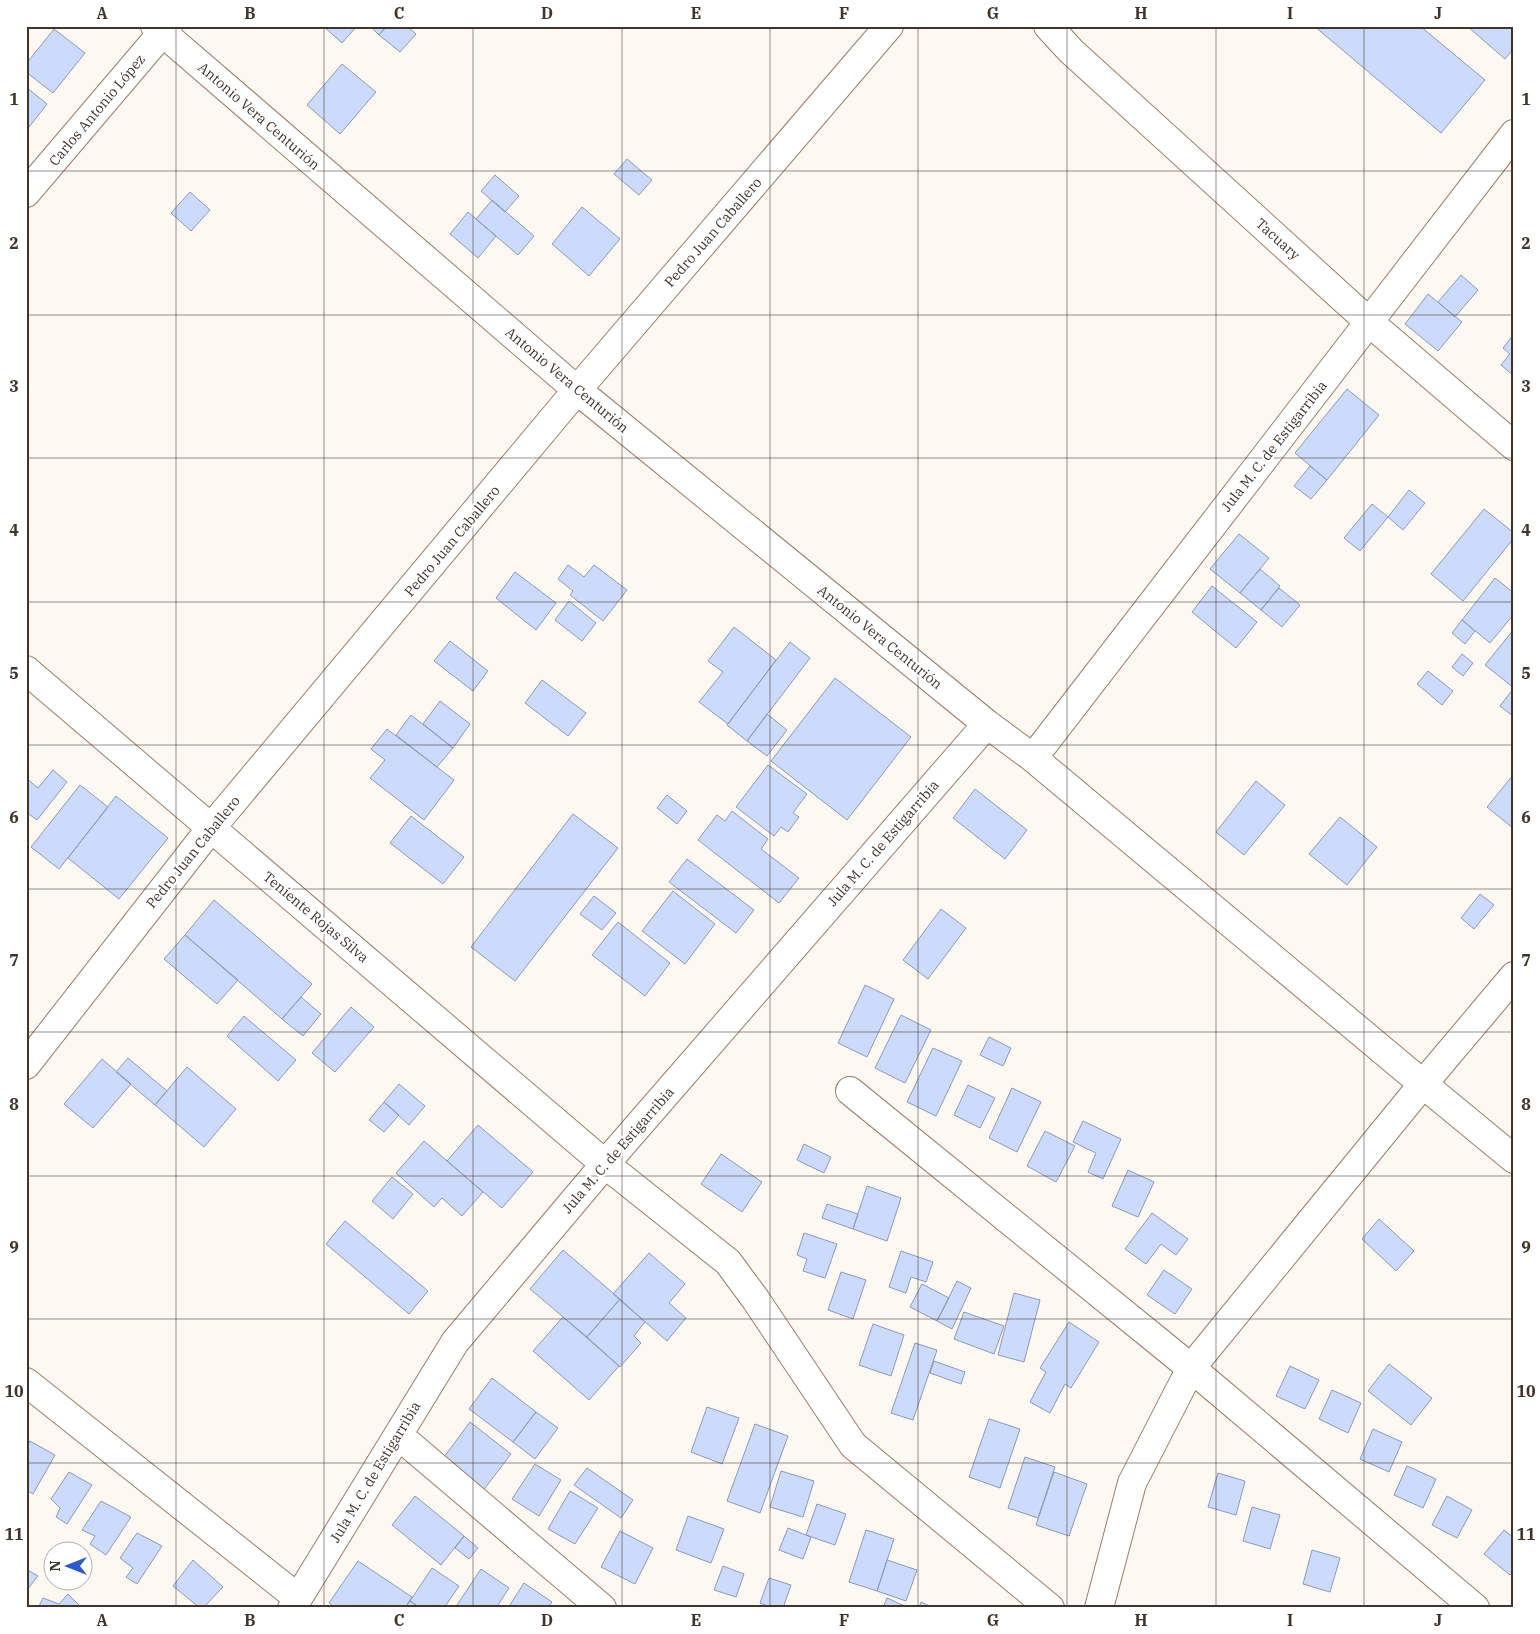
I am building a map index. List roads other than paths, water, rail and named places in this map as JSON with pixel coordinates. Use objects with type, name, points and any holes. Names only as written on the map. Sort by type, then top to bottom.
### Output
[{"type":"street","name":"Pedro Juan Caballero","points":[[26,1065],[211,828],[577,390],[889,26]]},
{"type":"street","name":"Tacuary","points":[[1048,26],[1071,51],[1369,322],[1514,446]]},
{"type":"street","name":"Antonio Vera Centurión","points":[[162,28],[577,390],[987,724],[1033,758],[1514,1159]]},
{"type":"street","name":"Carlos Antonio López","points":[[26,193],[162,28]]},
{"type":"street","name":"Jula M. C. de Estigarribia","points":[[1033,758],[1514,134]]},
{"type":"street","name":"Teniente Rojas Silva","points":[[26,670],[605,1164],[728,1262],[756,1300],[852,1445],[1050,1608]]},
{"type":"street","name":"Jula M. C. de Estigarribia","points":[[295,1603],[455,1342],[605,1164],[987,724]]},
{"type":"street","points":[[1099,1608],[1132,1483],[1191,1368],[1423,1084],[1514,976]]},
{"type":"street","points":[[850,1091],[1191,1368],[1475,1608]]},
{"type":"street","points":[[26,1382],[295,1603]]},
{"type":"street","points":[[398,1435],[602,1608]]}]
